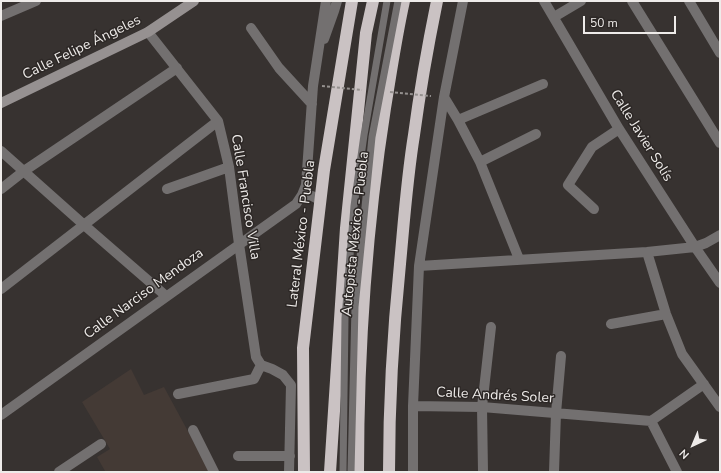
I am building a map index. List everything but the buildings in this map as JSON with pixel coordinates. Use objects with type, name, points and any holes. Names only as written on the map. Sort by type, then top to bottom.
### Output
[{"type":"highway","name":"Lateral México - Puebla","points":[[304,472],[304,348],[324,170],[352,1]]},
{"type":"highway","name":"Autopista México - Puebla","points":[[330,472],[346,228],[366,33],[373,1]]},
{"type":"highway","name":"Autopista México - Puebla","points":[[358,472],[361,327],[368,247],[381,134],[393,53],[404,1]]},
{"type":"highway","points":[[389,472],[394,329],[406,193],[428,47],[437,1]]},
{"type":"main road","name":"Calle Felipe Ángeles","points":[[1,103],[148,32],[194,1]]},
{"type":"street","points":[[1,16],[36,1]]},
{"type":"street","points":[[320,200],[312,196],[302,195],[306,185],[312,104],[326,1]]},
{"type":"street","points":[[413,472],[412,406],[419,266],[444,97],[463,1]]},
{"type":"street","name":"Calle Javier Solís","points":[[544,1],[619,129],[720,283]]},
{"type":"street","points":[[554,17],[581,1]]},
{"type":"street","points":[[632,1],[720,143]]},
{"type":"street","points":[[689,1],[720,53]]},
{"type":"street","points":[[317,60],[336,6]]},
{"type":"street","points":[[251,28],[279,68],[312,104]]},
{"type":"street","name":"Calle Francisco Villa","points":[[148,32],[218,121],[229,167],[256,358],[261,365]]},
{"type":"street","points":[[1,189],[24,171],[177,68]]},
{"type":"street","points":[[458,120],[543,84]]},
{"type":"street","points":[[444,97],[480,162],[519,259]]},
{"type":"street","points":[[1,288],[218,121]]},
{"type":"street","points":[[594,209],[568,185],[592,147],[619,129]]},
{"type":"street","points":[[480,162],[536,134]]},
{"type":"street","points":[[1,151],[166,296]]},
{"type":"street","points":[[167,190],[229,167]]},
{"type":"street","name":"Calle Narciso Mendoza","points":[[1,415],[296,204],[302,195]]},
{"type":"street","points":[[419,266],[647,252],[695,247],[706,243],[720,234]]},
{"type":"street","points":[[647,252],[666,314],[682,354],[720,407]]},
{"type":"street","points":[[611,324],[666,314]]},
{"type":"street","points":[[483,472],[482,407],[491,327]]},
{"type":"street","points":[[554,472],[556,413],[561,356]]},
{"type":"street","points":[[178,394],[254,379],[261,365],[283,375],[291,385],[289,472]]},
{"type":"street","points":[[677,472],[651,421],[704,384]]},
{"type":"street","name":"Calle Andrés Soler","points":[[412,406],[482,407],[651,421]]},
{"type":"street","points":[[193,430],[214,472]]},
{"type":"street","points":[[60,472],[101,444]]},
{"type":"street","points":[[238,456],[290,456]]},
{"type":"lane","points":[[343,472],[345,318],[354,206],[386,1]]},
{"type":"lane","points":[[351,472],[356,299],[372,137],[398,1]]},
{"type":"shaded area","points":[[131,369],[144,395],[164,387],[210,472],[105,471],[97,457],[110,449],[82,402]]}]
